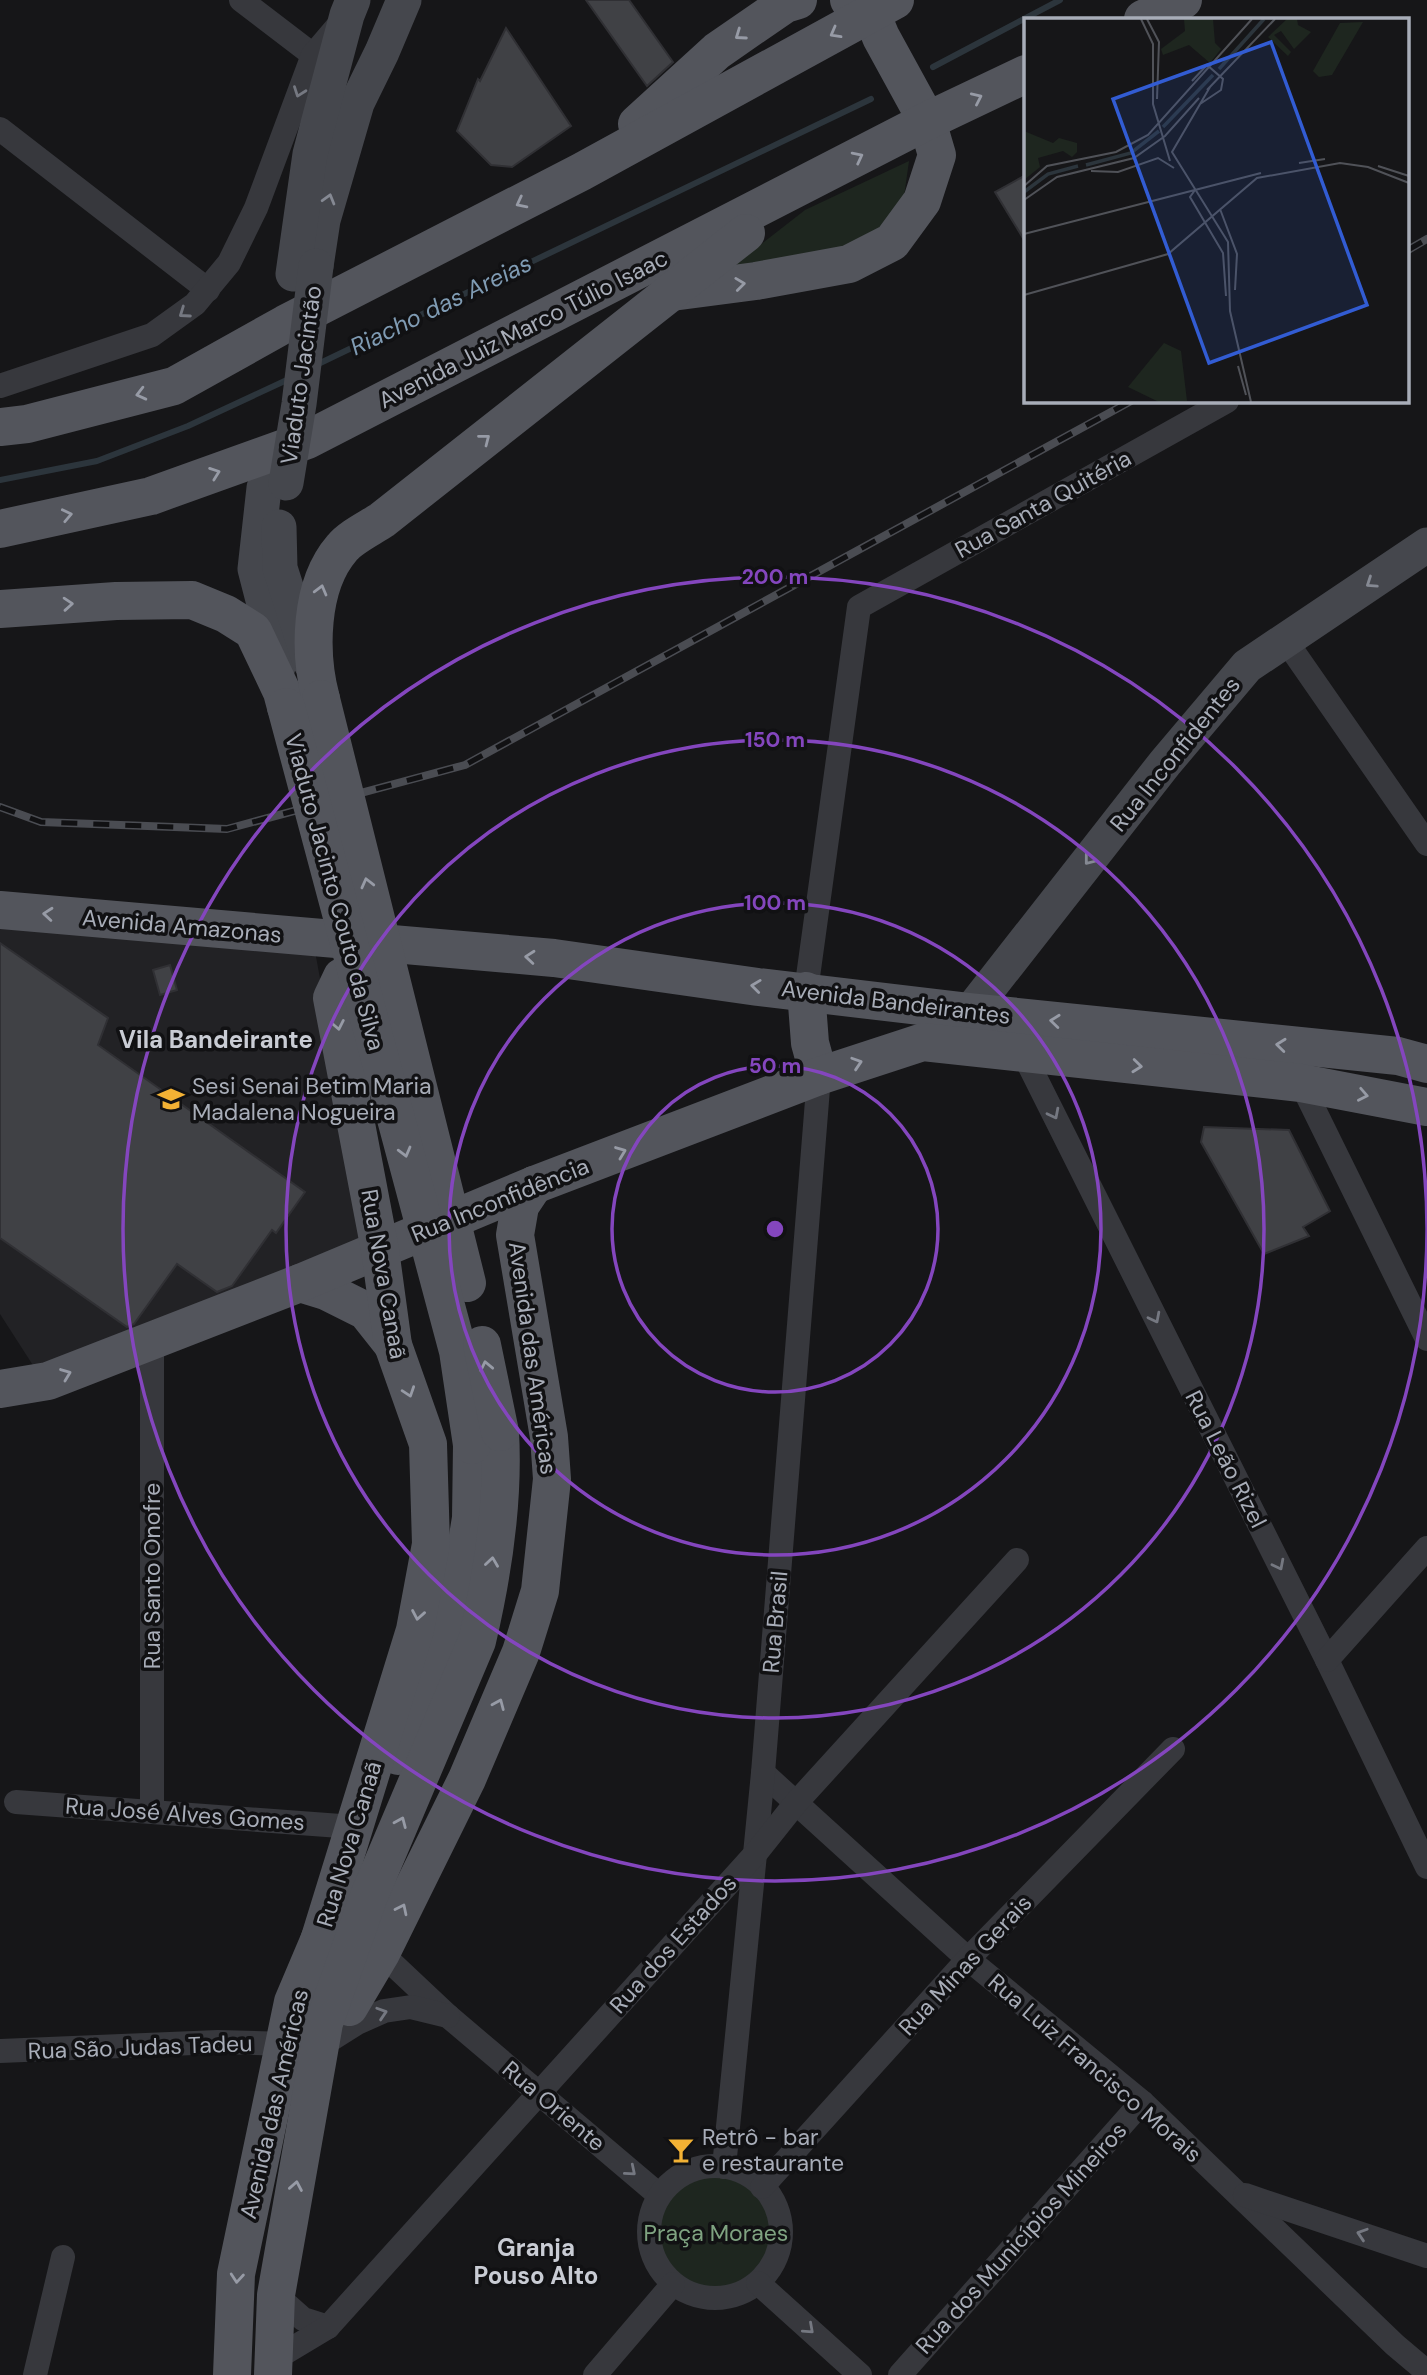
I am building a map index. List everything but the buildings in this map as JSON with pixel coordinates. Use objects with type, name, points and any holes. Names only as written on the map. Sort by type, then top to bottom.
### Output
[{"type":"main road","points":[[305,270],[323,220],[357,103],[404,0]]},
{"type":"main road","points":[[581,172],[717,51],[785,4],[798,0]]},
{"type":"main road","points":[[1145,18],[1183,0]]},
{"type":"main road","points":[[305,270],[310,154],[350,7]]},
{"type":"main road","points":[[9,418],[174,386],[285,324],[581,172],[872,10],[922,110],[937,155],[922,201],[892,242],[849,264],[756,281],[672,292]]},
{"type":"main road","name":"Avenida Juiz Marco Túlio Isaac","points":[[0,529],[150,496],[307,440],[810,181],[922,110],[1024,75]]},
{"type":"main road","points":[[301,695],[320,586],[342,547],[382,520],[810,181]]},
{"type":"main road","name":"Viaduto Jacintão","points":[[275,486],[305,270]]},
{"type":"main road","name":"Viaduto Jacinto Couto da Silva","points":[[275,486],[255,569],[272,635],[301,695],[458,1351],[486,1439]]},
{"type":"main road","name":"Rua Inconfidentes","points":[[970,1012],[1165,763],[1247,666],[1427,545]]},
{"type":"main road","points":[[0,609],[116,601],[192,600],[226,614],[253,631],[301,695]]},
{"type":"main road","name":"Avenida Amazonas","points":[[0,910],[364,942]]},
{"type":"main road","name":"Avenida Bandeirantes","points":[[364,942],[554,958],[758,987],[970,1012],[1398,1056],[1427,1064]]},
{"type":"main road","name":"Rua Nova Canaã","points":[[319,1941],[415,1630],[431,1544],[428,1444],[393,1345],[380,1250],[332,998],[342,977],[428,947]]},
{"type":"main road","points":[[806,991],[808,1034],[819,1076]]},
{"type":"main road","name":"Avenida Bandeirantes","points":[[923,1042],[1301,1083],[1427,1107]]},
{"type":"main road","name":"Rua Inconfidência","points":[[0,1389],[48,1381],[300,1283],[534,1185],[819,1076],[923,1042]]},
{"type":"main road","name":"Avenida das Américas","points":[[310,2037],[342,2015],[354,2002],[381,1953],[467,1779],[522,1652],[540,1591],[552,1479],[549,1437],[514,1235],[520,1206],[534,1185]]},
{"type":"main road","points":[[300,1283],[327,1291],[366,1311],[393,1345]]},
{"type":"main road","name":"Avenida das Américas","points":[[274,2370],[276,2295],[287,2235],[310,2037],[293,2002],[423,1699],[455,1617],[486,1439]]},
{"type":"main road","name":"Avenida das Américas","points":[[232,2375],[236,2274],[245,2231],[310,2037],[477,1641],[486,1603],[497,1529],[502,1468],[486,1439]]},
{"type":"main road","points":[[245,2231],[287,2235]]},
{"type":"street","points":[[241,0],[313,55]]},
{"type":"street","points":[[0,386],[152,335],[195,304],[208,290],[229,263],[256,208],[313,55],[350,7]]},
{"type":"street","points":[[0,129],[208,290]]},
{"type":"street","name":"Rua Santa Quitéria","points":[[806,991],[859,607],[1225,402]]},
{"type":"street","points":[[1286,641],[1427,844]]},
{"type":"street","name":"Rua Leão Rizel","points":[[1023,1053],[1327,1660],[1427,1867]]},
{"type":"street","name":"Rua Brasil","points":[[724,2167],[763,1773],[819,1076]]},
{"type":"street","points":[[1301,1083],[1427,1339]]},
{"type":"street","name":"Rua Santo Onofre","points":[[152,1341],[152,1812]]},
{"type":"street","points":[[1327,1660],[1427,1548]]},
{"type":"street","name":"Rua dos Estados","points":[[274,2370],[328,2327],[1017,1560]]},
{"type":"street","name":"Rua Minas Gerais","points":[[762,2187],[968,1959],[1173,1749]]},
{"type":"street","name":"Rua Luiz Francisco Morais","points":[[763,1773],[968,1959],[1142,2102],[1395,2346],[1427,2372]]},
{"type":"street","name":"Rua José Alves Gomes","points":[[16,1802],[354,1827]]},
{"type":"street","name":"Rua Oriente","points":[[381,1953],[448,2016],[659,2195]]},
{"type":"street","name":"Rua Oriente","points":[[310,2037],[357,2023],[384,2011],[411,2007],[448,2016]]},
{"type":"street","name":"Rua São Judas Tadeu","points":[[0,2051],[310,2037]]},
{"type":"street","name":"Rua dos Municípios Mineiros","points":[[900,2375],[1142,2102]]},
{"type":"street","points":[[706,2167],[724,2167],[738,2171],[762,2187],[775,2204],[780,2225],[776,2256],[772,2266],[758,2283],[738,2294],[716,2299],[693,2295],[673,2284],[660,2269],[651,2252],[648,2232],[651,2213],[659,2195],[672,2181],[688,2172],[706,2167]]},
{"type":"street","points":[[1238,2193],[1427,2256]]},
{"type":"street","points":[[35,2375],[63,2257]]},
{"type":"street","points":[[758,2283],[860,2375]]},
{"type":"street","points":[[595,2375],[673,2284]]},
{"type":"street","points":[[276,2295],[303,2319],[328,2327]]},
{"type":"shaded area","name":"Sesi Senai Betim Maria Madalena Nogueira","points":[[0,922],[315,951],[369,1248],[36,1370],[0,1314]]},
{"type":"green space","points":[[909,161],[902,211],[860,248],[732,267],[805,210]]},
{"type":"green space","name":"Praça Moraes","points":[[716,2175],[738,2179],[757,2192],[770,2211],[774,2233],[770,2255],[757,2274],[738,2287],[716,2291],[694,2287],[675,2274],[662,2255],[658,2233],[662,2211],[675,2192],[694,2179]]},
{"type":"waterway","name":"Riacho das Areias","points":[[1026,18],[1060,0]]},
{"type":"waterway","name":"Riacho das Areias","points":[[933,67],[1024,19]]},
{"type":"waterway","name":"Riacho das Areias","points":[[314,366],[871,99]]},
{"type":"waterway","name":"Riacho das Areias","points":[[0,480],[97,461],[188,426],[289,379]]},
{"type":"railway","points":[[1410,249],[1427,239]]},
{"type":"railway","points":[[0,807],[41,822],[227,829],[465,765],[1129,402]]},
{"type":"place","name":"Sesi Senai Betim Maria Madalena Nogueira","points":[[171,1099]]},
{"type":"place","name":"Retrô - bar e restaurante","points":[[681,2150]]},
{"type":"district","name":"Vila Bandeirante","points":[[216,1040]]},
{"type":"district","name":"Granja Pouso Alto","points":[[536,2262]]}]
